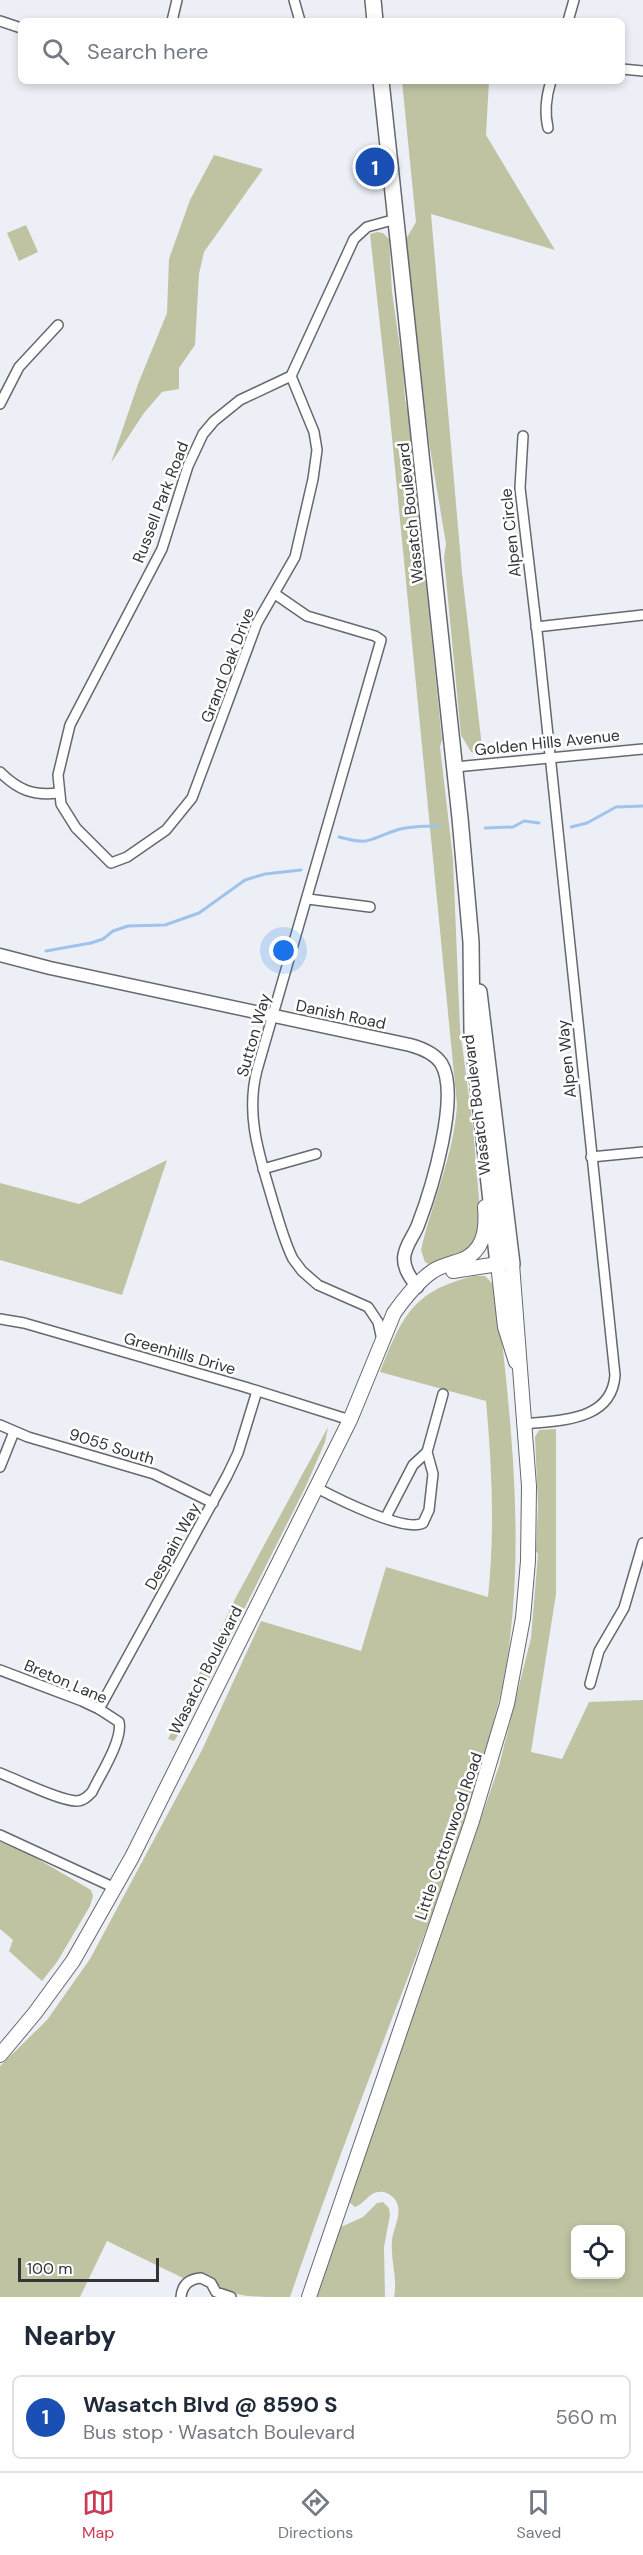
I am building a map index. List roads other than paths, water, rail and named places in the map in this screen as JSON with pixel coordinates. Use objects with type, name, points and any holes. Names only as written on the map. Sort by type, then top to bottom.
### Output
[{"type":"main road","points":[[373,0],[375,18]]},
{"type":"main road","name":"Wasatch Boulevard","points":[[0,2055],[35,2013],[73,1961],[116,1888],[350,1420],[394,1313],[432,1272],[469,1257],[481,1243],[486,1226],[490,1151],[485,1029],[471,942],[455,767],[381,84]]},
{"type":"main road","name":"Wasatch Boulevard","points":[[417,1287],[454,1270],[505,1264],[505,1194],[490,1151]]},
{"type":"main road","name":"Little Cottonwood Road","points":[[309,2297],[472,1821],[504,1717],[519,1646],[527,1580],[530,1508],[520,1369],[505,1327],[505,1264]]},
{"type":"street","points":[[173,18],[177,0]]},
{"type":"street","points":[[294,0],[299,18]]},
{"type":"street","points":[[569,18],[574,0]]},
{"type":"street","points":[[0,21],[18,26]]},
{"type":"street","points":[[625,69],[643,71]]},
{"type":"street","points":[[548,128],[545,116],[546,98],[550,84]]},
{"type":"street","points":[[291,376],[359,232],[367,227],[396,219]]},
{"type":"street","points":[[0,402],[19,367],[58,325]]},
{"type":"street","name":"Grand Oak Drive","points":[[58,793],[76,828],[111,863],[127,857],[166,830],[192,798],[257,623],[295,557],[316,464],[314,432],[291,376]]},
{"type":"street","name":"Russell Park Road","points":[[58,793],[57,775],[60,758],[70,725],[162,549],[193,452],[203,434],[225,411],[240,400],[291,376]]},
{"type":"street","name":"Alpen Circle","points":[[522,436],[520,488],[536,627]]},
{"type":"street","name":"Sutton Way","points":[[275,594],[307,615],[375,636],[381,640],[255,1080],[252,1101],[254,1134],[288,1250],[297,1265],[318,1285],[361,1303],[373,1313],[382,1340]]},
{"type":"street","points":[[536,627],[643,615]]},
{"type":"street","name":"Alpen Way","points":[[525,1424],[570,1419],[588,1413],[607,1402],[614,1385],[536,627]]},
{"type":"street","name":"Golden Hills Avenue","points":[[455,767],[643,749]]},
{"type":"street","points":[[346,767],[356,770]]},
{"type":"street","points":[[0,772],[11,783],[23,790],[37,794],[58,793]]},
{"type":"street","points":[[308,899],[370,907]]},
{"type":"street","name":"Danish Road","points":[[0,955],[415,1047],[431,1054],[441,1065],[446,1077],[447,1092],[440,1155],[424,1209],[404,1256],[405,1268],[417,1287]]},
{"type":"street","points":[[591,1157],[643,1152]]},
{"type":"street","points":[[264,1169],[316,1154]]},
{"type":"street","name":"Greenhills Drive","points":[[0,1319],[24,1323],[350,1420]]},
{"type":"street","name":"Despain Way","points":[[99,1709],[238,1454],[257,1391]]},
{"type":"street","points":[[317,1488],[355,1508],[414,1526],[423,1522],[429,1510],[432,1474],[427,1452],[443,1394]]},
{"type":"street","name":"9055 South","points":[[0,1425],[14,1432],[138,1468],[213,1503]]},
{"type":"street","points":[[0,1467],[14,1432]]},
{"type":"street","points":[[386,1517],[413,1465],[427,1452]]},
{"type":"street","points":[[590,1684],[598,1651],[624,1608],[642,1547]]},
{"type":"street","name":"Breton Lane","points":[[0,1670],[99,1709],[119,1722],[118,1738],[92,1792],[80,1801],[67,1799],[0,1773]]},
{"type":"street","points":[[0,1835],[116,1888]]},
{"type":"street","points":[[182,2297],[187,2283],[201,2278],[211,2283],[216,2292],[231,2297]]},
{"type":"waterway","points":[[571,827],[587,823],[616,807],[643,806]]},
{"type":"waterway","points":[[485,828],[513,827],[524,821],[539,823]]},
{"type":"waterway","points":[[339,837],[364,841],[402,829],[439,826]]},
{"type":"waterway","points":[[46,951],[91,943],[128,926],[165,925],[199,913],[245,880],[265,874],[301,870]]},
{"type":"place","name":"Wasatch Blvd @ 8590 S","points":[[375,167]]}]
